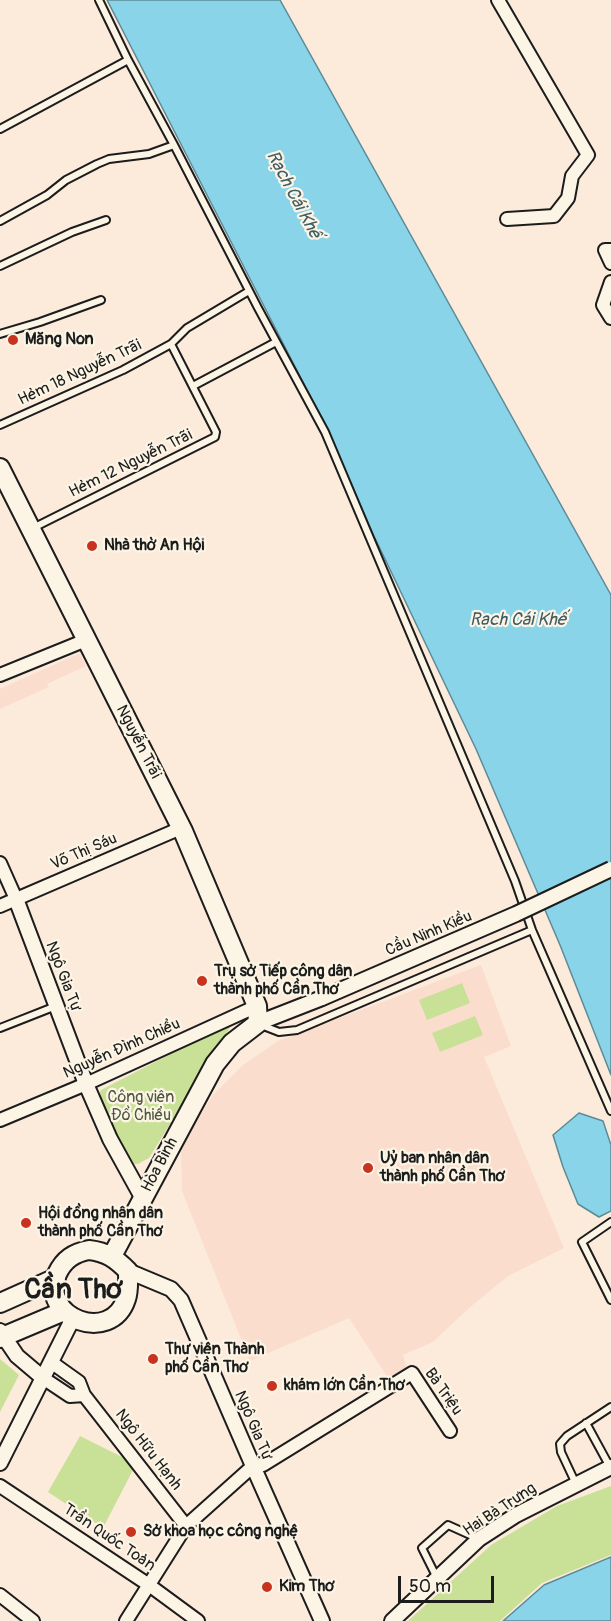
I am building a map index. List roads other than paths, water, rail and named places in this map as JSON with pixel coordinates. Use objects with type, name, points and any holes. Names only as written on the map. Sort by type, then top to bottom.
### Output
[{"type":"main road","name":"Nguyễn Trãi","points":[[0,468],[181,828],[257,1014]]},
{"type":"main road","name":"Hòa Bình","points":[[112,1256],[215,1064],[257,1014]]},
{"type":"main road","points":[[101,1251],[112,1256],[128,1271],[129,1288],[126,1300],[120,1311],[110,1319],[98,1323],[85,1323],[68,1315],[57,1301],[56,1278],[60,1267],[78,1252],[101,1251]]},
{"type":"main road","points":[[0,1303],[56,1278]]},
{"type":"main road","points":[[1,1335],[68,1315]]},
{"type":"street","points":[[498,0],[588,156],[572,176],[568,198],[554,216],[507,219]]},
{"type":"street","points":[[611,250],[605,250],[611,263]]},
{"type":"street","points":[[611,282],[603,305],[611,318]]},
{"type":"street","points":[[0,675],[86,640]]},
{"type":"street","name":"Võ Thị Sáu","points":[[0,906],[181,828]]},
{"type":"street","points":[[0,863],[16,899]]},
{"type":"street","name":"Cầu Ninh Kiều","points":[[257,1014],[322,998],[516,914],[611,868]]},
{"type":"street","name":"Ngô Gia Tự","points":[[16,899],[86,1084],[110,1139],[142,1197]]},
{"type":"street","name":"Nguyễn Đình Chiểu","points":[[0,1120],[257,1014]]},
{"type":"street","name":"Ngô Gia Tự","points":[[128,1271],[171,1289],[181,1300],[322,1621]]},
{"type":"street","points":[[0,1464],[51,1362],[68,1315]]},
{"type":"street","points":[[1,1335],[17,1356],[43,1378],[70,1396],[84,1395]]},
{"type":"street","name":"Ngô Hữu Hạnh","points":[[51,1362],[79,1382],[84,1395],[186,1526]]},
{"type":"street","name":"Bà Triệu","points":[[253,1466],[263,1465],[412,1372],[450,1431]]},
{"type":"street","points":[[126,1621],[186,1526],[253,1466]]},
{"type":"street","name":"Hai Bà Trưng","points":[[392,1621],[480,1539],[516,1515],[611,1467]]},
{"type":"street","name":"Trần Quốc Toản","points":[[0,1486],[150,1585],[198,1621]]},
{"type":"street","points":[[0,1595],[33,1621]]},
{"type":"lane","points":[[99,0],[128,60],[325,432],[515,881],[532,930],[611,1111]]},
{"type":"lane","points":[[0,129],[128,60]]},
{"type":"lane","points":[[0,221],[47,195],[66,180],[97,164],[110,159],[149,154],[174,145]]},
{"type":"lane","points":[[0,266],[72,232],[106,220]]},
{"type":"lane","name":"Hẻm 18 Nguyễn Trãi","points":[[0,426],[123,370],[171,344],[187,328],[249,291]]},
{"type":"lane","points":[[0,334],[101,300]]},
{"type":"lane","points":[[193,386],[276,342]]},
{"type":"lane","name":"Hẻm 12 Nguyễn Trãi","points":[[30,530],[214,438],[216,432],[171,344]]},
{"type":"lane","points":[[257,1014],[279,1032],[297,1030],[532,930]]},
{"type":"lane","points":[[0,1028],[56,1006]]},
{"type":"lane","points":[[611,1222],[582,1242],[611,1300]]},
{"type":"lane","points":[[576,1484],[561,1452],[560,1444],[567,1436],[611,1407]]},
{"type":"lane","points":[[586,1423],[611,1467]]},
{"type":"lane","points":[[438,1578],[422,1548],[448,1525],[480,1539]]},
{"type":"water","name":"Rạch Cái Khế","points":[[107,0],[280,0],[611,595],[611,1075],[560,945],[476,749],[373,534],[327,429]]},
{"type":"water","points":[[579,1113],[603,1121],[611,1145],[611,1211],[599,1217],[578,1204],[553,1135]]},
{"type":"water","points":[[611,1557],[611,1621],[503,1621],[544,1585]]},
{"type":"place","name":"Măng Non","points":[[13,340]]},
{"type":"place","name":"Nhà thờ An Hội","points":[[92,546]]},
{"type":"place","name":"Trụ sở Tiếp công dân thành phố Cần Thơ","points":[[202,981]]},
{"type":"place","name":"Uỷ ban nhân dân thành phố Cần Thơ","points":[[368,1168]]},
{"type":"place","name":"Hội đồng nhân dân thành phố Cần Thơ","points":[[26,1223]]},
{"type":"place","name":"Thư viện Thành phố Cần Thơ","points":[[153,1359]]},
{"type":"place","name":"khám lớn Cần Thơ","points":[[272,1386]]},
{"type":"place","name":"Sở khoa học công nghệ","points":[[131,1532]]},
{"type":"place","name":"Kim Thơ","points":[[267,1587]]},
{"type":"district","name":"Cần Thơ","points":[[73,1291]]},
{"type":"park label","name":"Công viên Đồ Chiểu","points":[[141,1107]]}]
